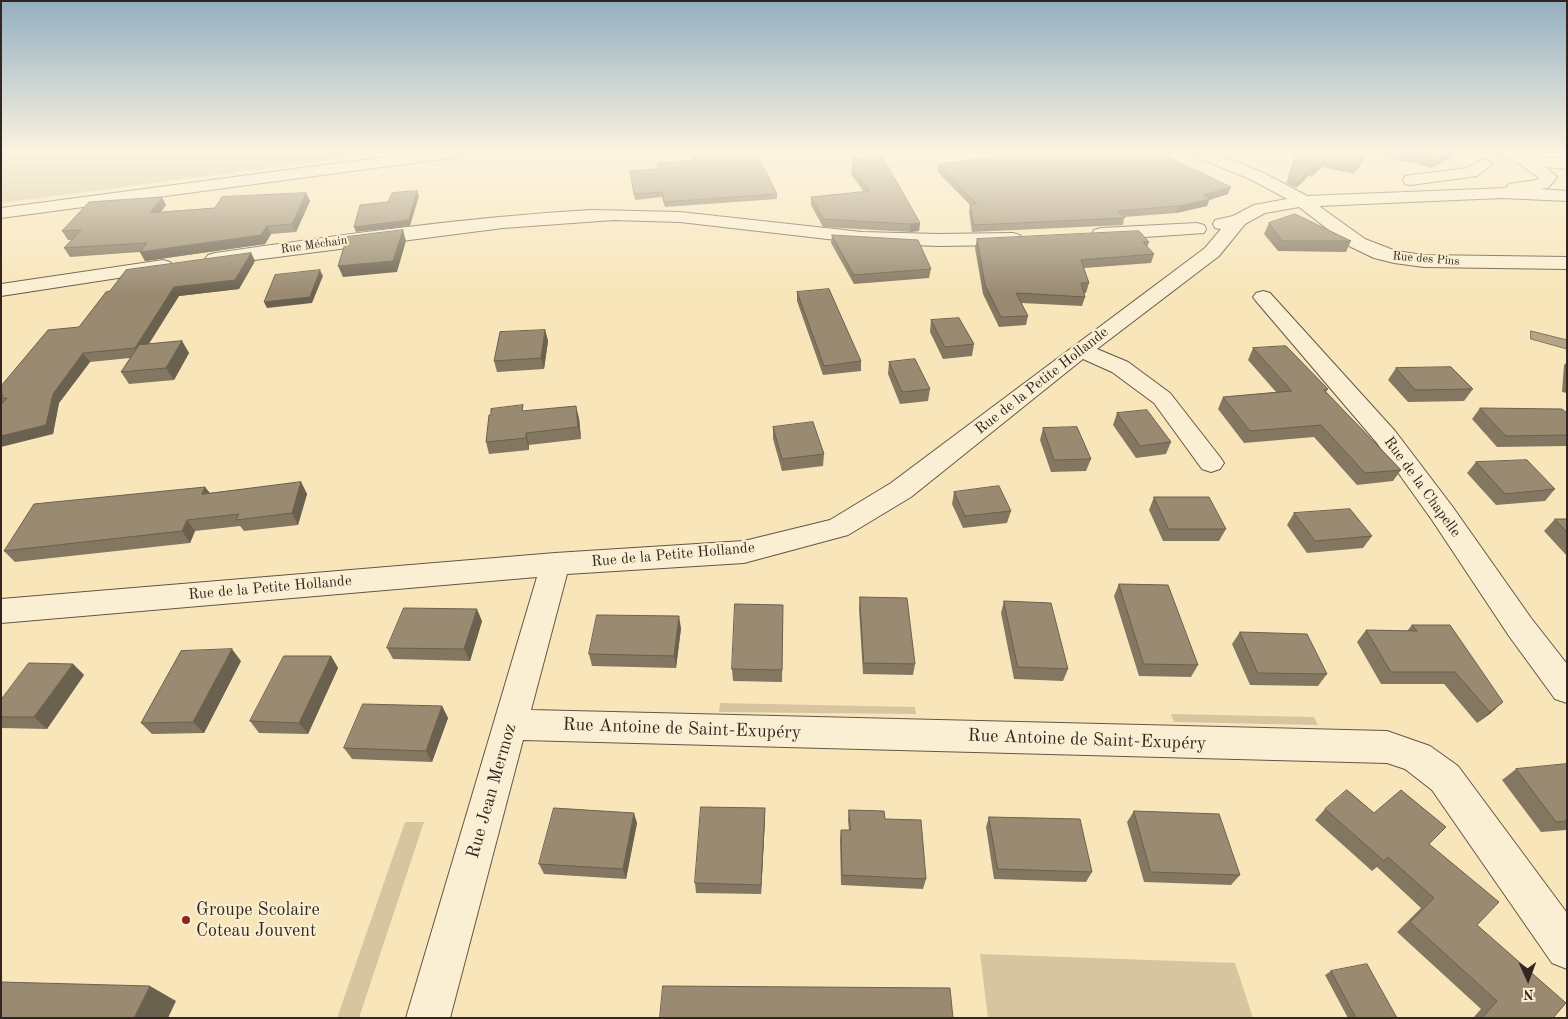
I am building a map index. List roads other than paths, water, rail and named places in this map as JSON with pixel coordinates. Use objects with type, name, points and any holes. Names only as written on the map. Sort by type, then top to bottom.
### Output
[{"type":"street","points":[[1,213],[102,200]]},
{"type":"street","points":[[1080,235],[1197,229],[1239,220],[1260,209],[1293,200]]},
{"type":"street","name":"Rue des Pins","points":[[1300,200],[1365,249],[1382,255],[1404,260],[1424,261],[1567,264]]},
{"type":"street","points":[[1551,200],[1564,204]]},
{"type":"street","name":"Rue Méchain","points":[[197,261],[347,240],[507,222],[585,216],[681,216],[813,234],[939,242],[1032,238]]},
{"type":"street","name":"Rue de la Petite Hollande","points":[[1,611],[555,564],[744,552],[838,528],[901,490],[1081,350],[1212,252],[1239,220]]},
{"type":"street","points":[[1197,229],[1222,241]]},
{"type":"street","points":[[1,290],[178,264]]},
{"type":"street","name":"Rue de la Chapelle","points":[[1263,297],[1386,436],[1442,513],[1520,627],[1567,689]]},
{"type":"street","points":[[1081,350],[1120,367],[1162,398],[1211,463]]},
{"type":"street","name":"Rue Jean Mermoz","points":[[428,1018],[485,812],[512,724],[555,564]]},
{"type":"street","name":"Rue Antoine de Saint-Exupéry","points":[[512,724],[1386,748],[1417,757],[1445,778],[1567,948]]},
{"type":"place","name":"Groupe Scolaire Coteau Jouvent","points":[[186,920]]}]
